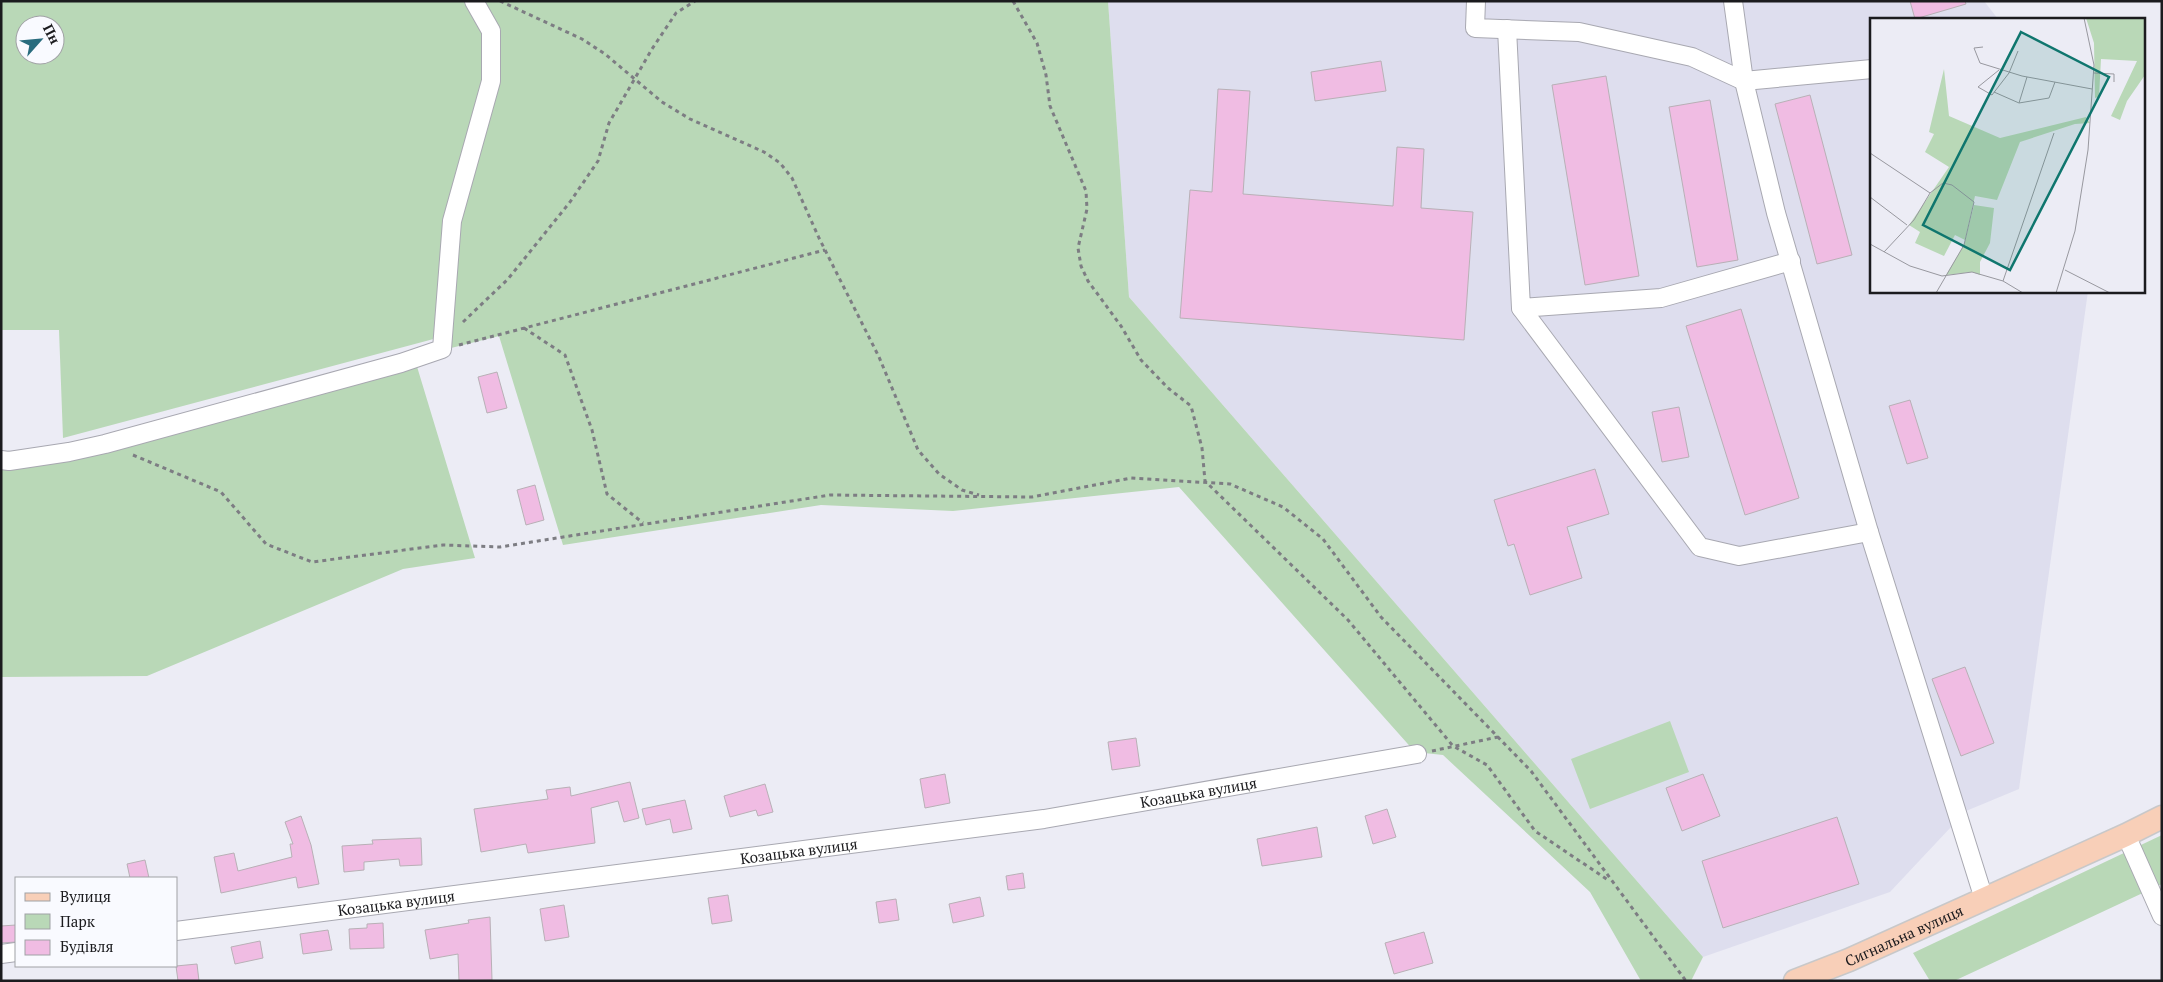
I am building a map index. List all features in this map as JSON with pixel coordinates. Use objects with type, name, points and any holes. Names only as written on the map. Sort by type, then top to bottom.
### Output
[{"type":"main road","name":"Сигнальна вулиця","points":[[1795,981],[1849,960],[2162,817]]},
{"type":"street","points":[[1,460],[9,461],[70,452],[105,444],[401,364],[442,349],[452,221],[491,81],[491,31],[474,1]]},
{"type":"street","points":[[1476,1],[1475,28],[1579,32],[1692,57],[1744,81],[1870,69]]},
{"type":"street","points":[[1733,1],[1744,81],[1776,213],[1869,532],[1984,899]]},
{"type":"street","points":[[1507,29],[1521,308],[1700,546],[1738,556],[1869,532]]},
{"type":"street","points":[[1521,308],[1661,298],[1791,261]]},
{"type":"street","name":"Козацька вулиця","points":[[178,931],[1044,819],[1417,754]]},
{"type":"street","points":[[2126,835],[2162,916]]},
{"type":"street","points":[[1,954],[15,952]]},
{"type":"path","points":[[500,1],[582,39],[605,54],[662,102],[690,119],[764,152],[780,163],[792,178],[825,250],[879,356],[918,450],[939,474],[962,490],[985,496]]},
{"type":"path","points":[[442,349],[463,322],[508,279],[570,202],[598,161],[608,123],[620,100],[635,80],[652,49],[676,13],[695,1]]},
{"type":"path","points":[[1014,1],[1037,43],[1046,75],[1050,106],[1086,190],[1087,209],[1078,248],[1081,266],[1088,281],[1121,326],[1141,360],[1168,388],[1191,406],[1202,448],[1205,481],[1348,620],[1453,746],[1487,765],[1535,831],[1610,882]]},
{"type":"path","points":[[442,349],[825,250]]},
{"type":"path","points":[[524,328],[565,354],[592,430],[607,494],[642,523]]},
{"type":"path","points":[[105,444],[221,492],[266,544],[312,562],[443,545],[500,547],[642,523],[830,495],[1032,497],[1131,478],[1230,484],[1283,507],[1323,538],[1381,617],[1531,770],[1610,882],[1686,981]]},
{"type":"path","points":[[1417,754],[1498,737]]},
{"type":"shaded area","points":[[1108,1],[1984,1],[1997,18],[1870,18],[1870,292],[2088,292],[2019,789],[1966,811],[1890,892],[1703,957],[1129,297]]},
{"type":"green space","points":[[1,1],[473,1],[489,32],[490,80],[450,220],[441,337],[63,438],[59,330],[1,330]]},
{"type":"green space","points":[[476,1],[1108,1],[1129,297],[1703,957],[1691,981],[1641,981],[1590,892],[1443,755],[1415,752],[1179,487],[953,511],[821,505],[563,545],[499,336],[443,350],[453,221],[493,81]]},
{"type":"green space","points":[[415,360],[475,558],[403,569],[147,676],[1,677],[1,461]]},
{"type":"green space","points":[[1670,721],[1689,772],[1590,809],[1571,759]]},
{"type":"green space","points":[[2162,835],[2162,884],[1954,981],[1930,981],[1913,953]]},
{"type":"building","points":[[1910,1],[1965,1],[1966,4],[1918,18],[1915,18]]},
{"type":"building","points":[[1381,61],[1386,91],[1315,101],[1311,72]]},
{"type":"building","points":[[1606,76],[1639,276],[1585,285],[1552,85]]},
{"type":"building","points":[[1218,89],[1250,91],[1243,194],[1393,206],[1397,147],[1424,149],[1421,208],[1473,212],[1464,340],[1180,318],[1190,190],[1212,192]]},
{"type":"building","points":[[1810,95],[1852,255],[1817,264],[1775,104]]},
{"type":"building","points":[[1710,100],[1738,260],[1697,267],[1669,107]]},
{"type":"building","points":[[1741,309],[1799,498],[1745,515],[1686,326]]},
{"type":"building","points":[[497,372],[507,408],[487,413],[478,377]]},
{"type":"building","points":[[1910,400],[1928,458],[1907,464],[1889,406]]},
{"type":"building","points":[[1679,407],[1689,457],[1662,462],[1652,412]]},
{"type":"building","points":[[1595,469],[1609,514],[1567,527],[1582,578],[1530,595],[1514,544],[1508,546],[1494,500]]},
{"type":"building","points":[[535,485],[544,520],[526,525],[517,490]]},
{"type":"building","points":[[1965,667],[1994,743],[1961,756],[1932,679]]},
{"type":"building","points":[[1136,738],[1140,766],[1112,770],[1108,742]]},
{"type":"building","points":[[945,774],[950,803],[925,808],[920,779]]},
{"type":"building","points":[[1703,774],[1720,816],[1682,831],[1666,788]]},
{"type":"building","points":[[630,782],[639,818],[624,822],[618,801],[591,808],[595,843],[528,853],[526,844],[481,852],[474,809],[548,799],[546,790],[570,787],[571,796]]},
{"type":"building","points":[[765,784],[773,812],[758,816],[756,810],[730,817],[724,796]]},
{"type":"building","points":[[685,800],[692,829],[673,833],[670,819],[646,825],[642,809]]},
{"type":"building","points":[[1387,809],[1396,837],[1373,844],[1365,816]]},
{"type":"building","points":[[301,816],[311,845],[319,884],[298,888],[296,877],[221,893],[214,857],[234,853],[238,871],[292,857],[290,844],[293,844],[285,822]]},
{"type":"building","points":[[1837,817],[1859,884],[1723,928],[1702,861]]},
{"type":"building","points":[[1317,827],[1322,857],[1262,866],[1257,839]]},
{"type":"building","points":[[421,838],[422,865],[400,866],[399,859],[364,862],[364,870],[344,872],[342,846],[373,844],[372,840]]},
{"type":"building","points":[[145,860],[149,877],[130,877],[127,864]]},
{"type":"building","points":[[1023,873],[1025,888],[1008,890],[1006,876]]},
{"type":"building","points":[[728,895],[732,921],[712,924],[708,898]]},
{"type":"building","points":[[980,897],[984,916],[953,923],[949,904]]},
{"type":"building","points":[[896,899],[899,920],[879,923],[876,902]]},
{"type":"building","points":[[564,905],[569,937],[545,941],[540,909]]},
{"type":"building","points":[[490,917],[492,980],[459,981],[458,954],[430,959],[425,930],[469,923],[468,920]]},
{"type":"building","points":[[383,923],[384,948],[350,949],[349,929],[367,928],[367,924]]},
{"type":"building","points":[[15,925],[15,942],[1,943],[1,926]]},
{"type":"building","points":[[328,930],[332,950],[303,954],[300,934]]},
{"type":"building","points":[[1424,932],[1433,963],[1394,974],[1385,943]]},
{"type":"building","points":[[260,941],[263,958],[235,964],[231,947]]},
{"type":"building","points":[[197,964],[199,981],[178,981],[176,967]]}]
